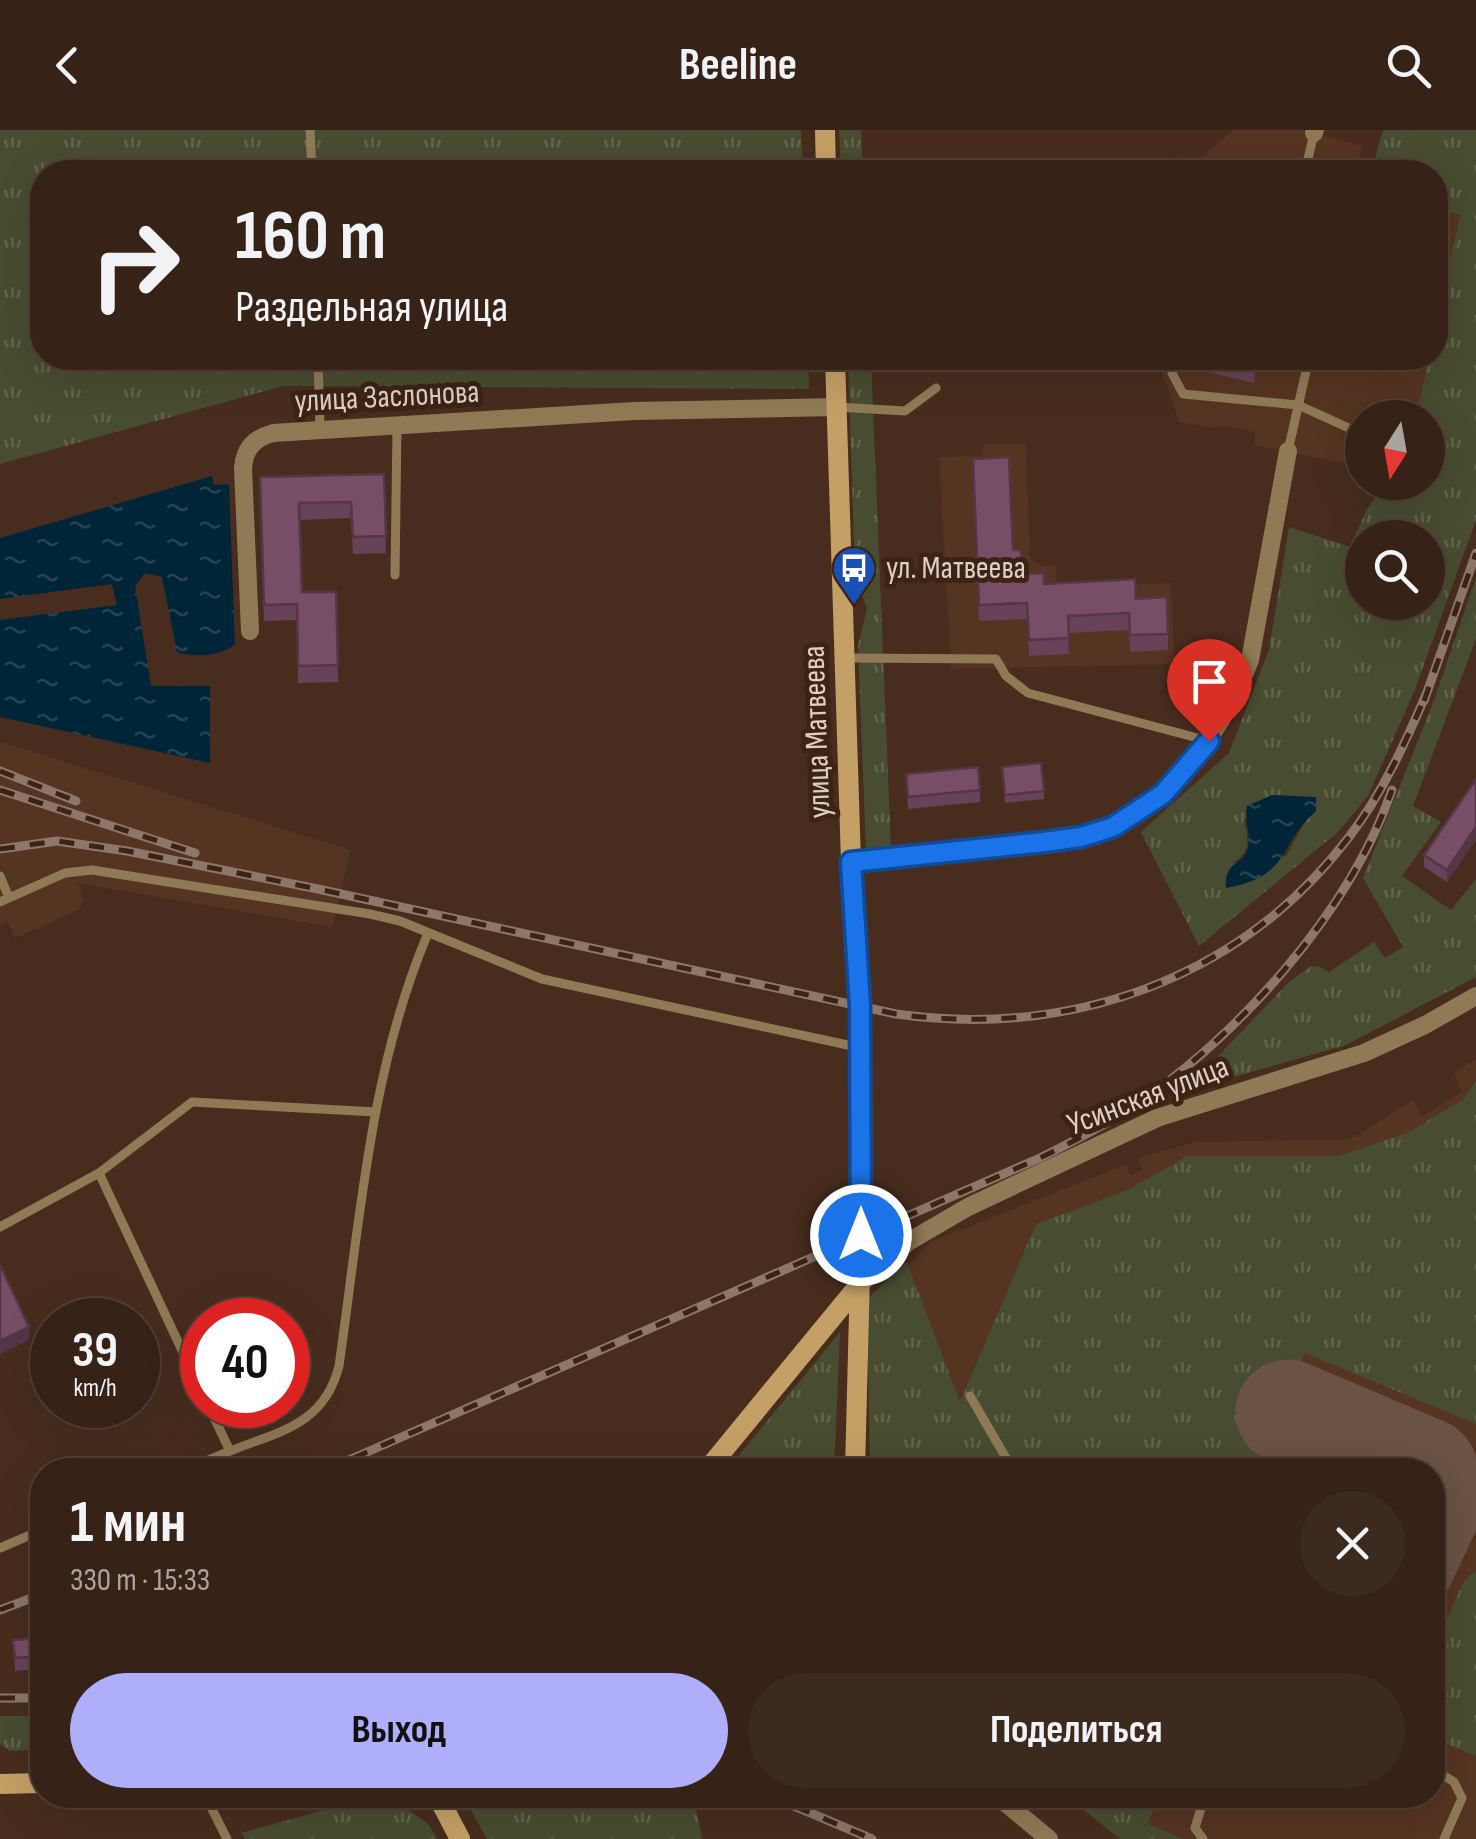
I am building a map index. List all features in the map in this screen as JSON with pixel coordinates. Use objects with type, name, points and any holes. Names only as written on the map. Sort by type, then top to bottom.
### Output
[{"type":"street","points":[[824,130],[825,160]]},
{"type":"street","name":"улица Матвеева","points":[[835,370],[860,1047],[856,1458]]},
{"type":"street","name":"улица Заслонова","points":[[250,631],[244,454],[261,437],[634,411],[837,407]]},
{"type":"street","points":[[851,862],[1081,837],[1113,827],[1163,794],[1209,741],[1250,660],[1288,451]]},
{"type":"street","name":"Усинская улица","points":[[859,1285],[908,1242],[968,1208],[1157,1118],[1364,1053],[1476,996]]},
{"type":"street","points":[[717,1458],[859,1285]]},
{"type":"street","points":[[0,1784],[30,1783]]},
{"type":"street","points":[[444,1808],[460,1839]]},
{"type":"street","points":[[1012,1808],[1049,1839]]},
{"type":"lane","points":[[310,130],[311,160]]},
{"type":"lane","points":[[1308,160],[1314,132]]},
{"type":"lane","points":[[318,370],[320,432]]},
{"type":"lane","points":[[1173,370],[1184,394],[1298,404],[1345,426]]},
{"type":"lane","points":[[1288,451],[1306,370]]},
{"type":"lane","points":[[837,407],[905,411],[936,388]]},
{"type":"lane","points":[[396,576],[397,428]]},
{"type":"lane","points":[[844,658],[996,659],[1006,676],[1028,693],[1209,741]]},
{"type":"lane","points":[[0,876],[5,900],[64,872],[92,870],[370,914],[400,921],[513,969],[579,988],[860,1047]]},
{"type":"lane","points":[[214,1458],[315,1414],[335,1382],[376,1112],[399,1011],[428,933]]},
{"type":"lane","points":[[0,1227],[99,1173],[192,1102],[376,1112]]},
{"type":"lane","points":[[99,1173],[180,1345]]},
{"type":"lane","points":[[970,1396],[1006,1458]]},
{"type":"lane","points":[[219,1428],[230,1451]]},
{"type":"lane","points":[[0,1548],[30,1535]]},
{"type":"lane","points":[[1444,1839],[1462,1798],[1445,1773]]},
{"type":"lane","points":[[212,1808],[227,1839]]},
{"type":"lane","points":[[1201,1808],[1195,1828],[1203,1839]]},
{"type":"shaded area","points":[[1233,130],[1303,130],[1362,146],[1359,160],[1198,160]]},
{"type":"shaded area","points":[[1448,212],[1460,215],[1448,270]]},
{"type":"shaded area","points":[[1160,370],[1426,370],[1420,400],[1345,400],[1345,464],[1255,445],[1255,432],[1225,425],[1217,428],[1179,422]]},
{"type":"shaded area","points":[[984,444],[1026,444],[1030,558],[1041,566],[1055,565],[1057,587],[1171,583],[1175,664],[951,669],[939,457],[982,456]]},
{"type":"shaded area","points":[[0,742],[351,850],[332,927],[78,883],[84,900],[78,910],[15,938],[8,921],[0,925]]},
{"type":"shaded area","points":[[1476,1059],[1476,1839],[1120,1839],[1081,1808],[1445,1808],[1445,1458],[914,1458],[887,1302],[908,1264],[932,1241],[1125,1165],[1131,1175],[1142,1170],[1138,1158],[1195,1142],[1351,1139],[1413,1100],[1422,1117],[1461,1092],[1454,1073]]},
{"type":"green space","points":[[0,130],[801,130],[802,160],[30,160],[30,370],[808,370],[809,389],[283,386],[0,464]]},
{"type":"green space","points":[[839,130],[861,130],[862,160],[840,160]]},
{"type":"green space","points":[[1383,130],[1476,130],[1476,520],[1445,606],[1445,520],[1362,520],[1374,500],[1445,500],[1445,400],[1420,400],[1426,370],[1448,370],[1448,270],[1460,215],[1448,212],[1448,160],[1374,160]]},
{"type":"green space","points":[[848,370],[871,370],[891,848],[866,850],[858,646],[867,608],[855,575]]},
{"type":"green space","points":[[1289,527],[1345,545],[1345,620],[1440,620],[1414,692],[1368,796],[1338,832],[1199,946],[1141,832],[1229,753],[1269,650]],"holes":[[[1316,811],[1306,820],[1286,856],[1232,863],[1246,850],[1244,819]]]},
{"type":"green space","points":[[1476,578],[1476,639],[1413,806],[1441,822],[1402,876],[1451,910],[1476,879],[1476,977],[1346,1045],[1195,1088],[1196,1079],[1290,981],[1310,967],[1318,966],[1329,972],[1374,942],[1385,958],[1403,947],[1363,878],[1433,703]]},
{"type":"green space","points":[[1476,1080],[1476,1424],[1305,1353],[1257,1458],[870,1458],[867,1299],[907,1262],[960,1402],[1036,1224],[1128,1190],[1187,1156],[1338,1156],[1407,1133],[1464,1099]]},
{"type":"green space","points":[[840,1332],[835,1458],[737,1458]]},
{"type":"green space","points":[[1476,1571],[1476,1756],[1445,1743],[1445,1623],[1465,1579]]},
{"type":"green space","points":[[0,1716],[30,1716],[30,1750],[10,1751],[0,1744]]},
{"type":"green space","points":[[332,1808],[405,1808],[428,1824],[437,1839],[245,1839],[241,1833]]},
{"type":"green space","points":[[470,1808],[696,1808],[702,1839],[487,1839]]},
{"type":"green space","points":[[1081,1808],[1155,1808],[1148,1824],[1184,1839],[1120,1839]]},
{"type":"water","points":[[212,476],[214,485],[229,484],[235,645],[207,655],[177,652],[162,577],[145,573],[135,586],[151,686],[210,686],[210,763],[0,717],[0,620],[117,605],[112,584],[0,599],[0,538]]},
{"type":"water","points":[[1272,795],[1316,797],[1316,811],[1273,867],[1247,883],[1226,888],[1228,872],[1248,847],[1247,806]]},
{"type":"building","points":[[1009,457],[1013,550],[1021,550],[1022,574],[1044,573],[1044,584],[1135,579],[1136,599],[1167,597],[1168,634],[1130,635],[1129,613],[1068,616],[1069,638],[1029,640],[1027,603],[979,605],[973,459]]},
{"type":"building","points":[[384,474],[386,536],[353,537],[351,502],[299,503],[302,592],[336,592],[338,665],[298,666],[297,604],[264,605],[260,477]]},
{"type":"building","points":[[1041,763],[1044,791],[1005,795],[1002,767]]},
{"type":"building","points":[[978,767],[980,790],[908,797],[906,774]]},
{"type":"building","points":[[1476,779],[1476,827],[1447,870],[1424,855]]},
{"type":"building","points":[[0,1265],[29,1327],[0,1341]]},
{"type":"building","points":[[30,1639],[30,1657],[15,1658],[13,1640]]},
{"type":"taxiway","points":[[1445,1547],[1472,1490]]},
{"type":"runway","points":[[1288,1412],[1397,1458]]},
{"type":"railway","points":[[1424,701],[1476,553]]},
{"type":"railway","points":[[0,849],[57,841],[127,851],[896,1014],[961,1019],[1025,1017],[1087,1006],[1147,988],[1204,962],[1257,928],[1305,887],[1349,837],[1393,766],[1428,690]]},
{"type":"railway","points":[[0,771],[76,801]]},
{"type":"railway","points":[[0,790],[195,853]]},
{"type":"railway","points":[[353,1458],[1040,1158],[1128,1110],[1209,1047],[1284,970],[1348,882],[1392,790]]},
{"type":"railway","points":[[0,1610],[30,1599]]},
{"type":"railway","points":[[0,1698],[30,1698]]},
{"type":"railway","points":[[799,1808],[872,1839]]},
{"type":"place","name":"ул. Матвеева","points":[[854,606]]},
{"type":"route","points":[[861,1235],[860,1006],[851,862],[1044,842],[1113,827],[1163,794],[1209,741]]}]
